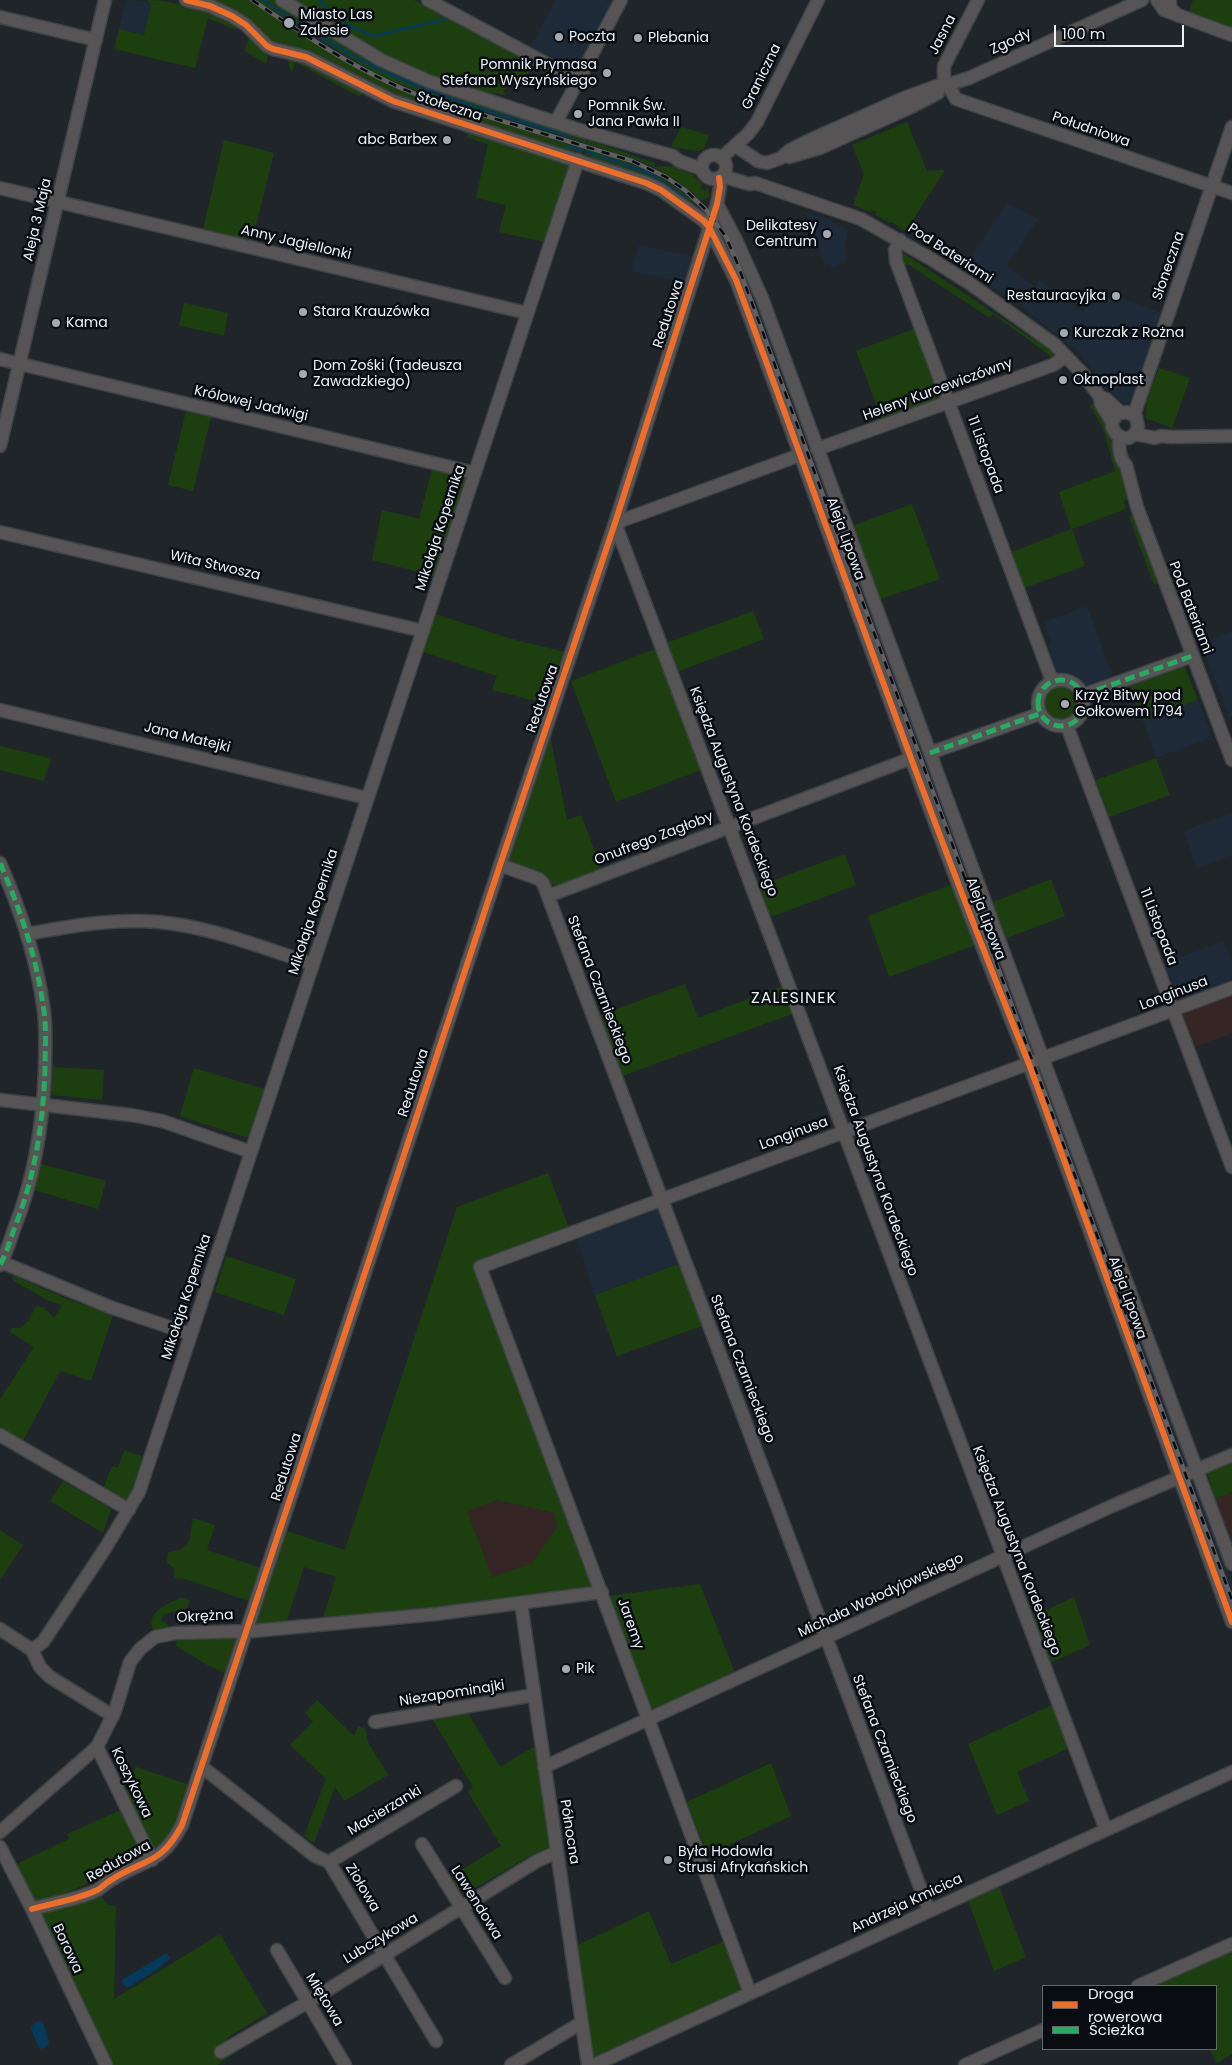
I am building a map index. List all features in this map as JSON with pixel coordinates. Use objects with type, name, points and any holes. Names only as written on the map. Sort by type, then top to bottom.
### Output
[{"type":"street","name":"Aleja 3 Maja","points":[[0,446],[106,0]]},
{"type":"street","name":"Stołeczna","points":[[186,0],[210,6],[232,16],[246,25],[273,49],[306,57],[394,102],[578,160],[656,188],[710,227]]},
{"type":"street","points":[[282,0],[381,60],[428,80],[576,129],[674,156],[680,156],[703,165],[708,178],[722,170],[714,155],[703,165]]},
{"type":"street","points":[[428,0],[577,80]]},
{"type":"street","points":[[556,122],[621,0]]},
{"type":"street","name":"Graniczna","points":[[722,170],[736,146],[757,122],[818,0]]},
{"type":"street","name":"Jasna","points":[[947,85],[944,78],[944,66],[978,0]]},
{"type":"street","name":"Zgody","points":[[736,146],[764,163],[793,157],[820,148],[909,108],[941,91],[947,85],[969,78],[1142,0]]},
{"type":"street","points":[[1157,0],[1164,10],[1232,35]]},
{"type":"street","points":[[1170,0],[1170,8],[1179,16]]},
{"type":"street","points":[[0,17],[96,40]]},
{"type":"street","name":"Południowa","points":[[947,85],[960,101],[1232,193]]},
{"type":"street","name":"Słoneczna","points":[[1131,429],[1232,127]]},
{"type":"street","name":"Mikołaja Kopernika","points":[[32,1650],[43,1642],[139,1492],[578,160]]},
{"type":"street","name":"Pod Bateriami","points":[[722,170],[749,184],[756,183],[862,219],[969,283],[1036,330],[1066,356],[1083,374],[1100,397],[1106,398],[1116,417],[1113,431],[1131,429]]},
{"type":"street","name":"Redutowa","points":[[32,1909],[96,1891],[111,1880],[152,1860],[165,1851],[174,1840],[182,1825],[615,523],[717,204],[722,170]]},
{"type":"street","name":"Anny Jagiellonki","points":[[0,188],[527,313]]},
{"type":"street","name":"Aleja Lipowa","points":[[717,204],[736,240],[758,290],[1042,1059],[1232,1564]]},
{"type":"street","name":"Aleja Lipowa","points":[[710,227],[736,280],[999,991],[1029,1064],[1232,1622]]},
{"type":"street","name":"11 Listopada","points":[[900,240],[895,250],[896,261],[1052,681]]},
{"type":"street","name":"Heleny Kurcewiczówny","points":[[817,449],[1053,365],[1066,356]]},
{"type":"street","name":"Królowej Jadwigi","points":[[0,359],[475,472]]},
{"type":"street","name":"Pod Bateriami","points":[[1116,417],[1128,412],[1131,429],[1126,465],[1137,507],[1232,760]]},
{"type":"street","points":[[1131,429],[1155,438],[1161,436],[1232,436]]},
{"type":"street","points":[[615,523],[800,454]]},
{"type":"street","name":"Księdza Augustyna Kordeckiego","points":[[615,523],[1106,1830]]},
{"type":"street","name":"Wita Stwosza","points":[[0,532],[423,631]]},
{"type":"street","points":[[1083,695],[1192,656]]},
{"type":"street","points":[[1061,679],[1070,681],[1077,686],[1083,695],[1085,703],[1080,717],[1067,726],[1057,727],[1046,722],[1040,714],[1037,703],[1038,695],[1052,681],[1061,679]]},
{"type":"street","name":"Jana Matejki","points":[[0,710],[367,798]]},
{"type":"street","points":[[930,753],[1040,714]]},
{"type":"street","name":"11 Listopada","points":[[1067,726],[1232,1167]]},
{"type":"street","name":"Onufrego Zagłoby","points":[[548,896],[912,758]]},
{"type":"street","points":[[0,863],[28,934],[44,1006],[46,1043],[43,1105],[37,1154],[29,1189],[1,1263],[110,1307],[190,1334]]},
{"type":"street","name":"Stefana Czarnieckiego","points":[[500,865],[539,879],[543,883],[929,1911]]},
{"type":"street","points":[[28,934],[90,923],[123,921],[160,922],[212,932],[313,964]]},
{"type":"street","name":"Longinusa","points":[[480,1267],[1232,988]]},
{"type":"street","points":[[0,1100],[162,1121],[251,1152]]},
{"type":"street","name":"Jaremy","points":[[480,1267],[750,1993]]},
{"type":"street","points":[[0,1435],[128,1510]]},
{"type":"street","name":"Michała Wołodyjowskiego","points":[[544,1768],[648,1718],[1179,1477],[1232,1455]]},
{"type":"street","name":"Okrężna","points":[[0,1832],[97,1747],[113,1716],[130,1662],[140,1649],[155,1638],[175,1633],[322,1626],[436,1614],[602,1592]]},
{"type":"street","name":"Północna","points":[[521,1603],[588,2065]]},
{"type":"street","points":[[0,1629],[32,1650],[40,1667],[50,1676],[113,1716]]},
{"type":"street","name":"Niezapominajki","points":[[375,1722],[534,1695]]},
{"type":"street","name":"Koszykowa","points":[[97,1747],[152,1860]]},
{"type":"street","name":"Ziołowa","points":[[201,1766],[315,1856],[330,1862],[436,2041]]},
{"type":"street","name":"Andrzeja Kmicica","points":[[594,2065],[1232,1772]]},
{"type":"street","name":"Macierzanki","points":[[330,1862],[456,1786]]},
{"type":"street","name":"Lawendowa","points":[[422,1844],[505,1978]]},
{"type":"street","name":"Borowa","points":[[0,1847],[32,1909],[106,2065]]},
{"type":"street","name":"Lubczykowa","points":[[221,2052],[308,2002],[537,1861],[557,1852]]},
{"type":"street","points":[[1140,1985],[1232,1944]]},
{"type":"street","name":"Miętowa","points":[[277,1950],[345,2065]]},
{"type":"street","points":[[511,2065],[581,2023]]},
{"type":"street","points":[[965,2065],[1042,2030]]},
{"type":"shaded area","points":[[126,0],[152,3],[144,35],[119,29]]},
{"type":"shaded area","points":[[248,0],[256,0],[382,77],[423,93],[586,143],[585,145],[587,144],[660,170],[685,186],[702,201],[700,202],[702,205],[705,204],[710,210],[706,215],[698,203],[672,183],[634,165],[390,86],[336,56]]},
{"type":"shaded area","points":[[555,0],[605,0],[613,4],[580,67],[571,70],[530,48]]},
{"type":"shaded area","points":[[1007,203],[1038,219],[1007,266],[1035,287],[1039,280],[1082,311],[1108,294],[1162,313],[1136,395],[1125,404],[1110,392],[1073,346],[1022,307],[964,268]]},
{"type":"shaded area","points":[[805,212],[836,223],[836,225],[848,230],[844,248],[846,250],[847,262],[831,268],[830,264],[825,266]]},
{"type":"shaded area","points":[[719,220],[734,239],[1037,1054],[1028,1058],[716,228]]},
{"type":"shaded area","points":[[639,245],[696,257],[688,283],[631,271]]},
{"type":"shaded area","points":[[1087,606],[1114,679],[1087,689],[1074,680],[1057,677],[1047,652],[1050,651],[1048,646],[1051,644],[1044,622]]},
{"type":"shaded area","points":[[1232,631],[1232,716],[1229,717],[1201,643]]},
{"type":"shaded area","points":[[1198,700],[1212,738],[1156,758],[1143,721]]},
{"type":"shaded area","points":[[1232,813],[1232,855],[1197,868],[1184,831]]},
{"type":"shaded area","points":[[1224,941],[1232,962],[1232,983],[1178,1003],[1162,964]]},
{"type":"shaded area","points":[[1232,993],[1232,1033],[1195,1047],[1182,1012]]},
{"type":"shaded area","points":[[1041,1062],[1189,1466],[1179,1471],[1032,1066]]},
{"type":"shaded area","points":[[660,1207],[681,1263],[595,1295],[576,1237]]},
{"type":"shaded area","points":[[1193,1476],[1232,1583],[1232,1616],[1182,1481]]},
{"type":"shaded area","points":[[1232,1492],[1232,1544],[1215,1499]]},
{"type":"shaded area","points":[[497,1500],[554,1513],[557,1527],[532,1563],[491,1577],[466,1511]]},
{"type":"green space","points":[[148,0],[170,2],[194,8],[237,27],[236,30],[208,18],[195,68],[114,49],[119,29],[144,35],[151,4],[147,2]]},
{"type":"green space","points":[[202,0],[248,0],[336,56],[390,86],[584,149],[582,153],[557,147],[556,150],[407,102],[277,47]]},
{"type":"green space","points":[[256,0],[274,0],[318,30],[356,52],[430,87],[572,133],[571,136],[587,140],[586,143],[423,93],[382,77]]},
{"type":"green space","points":[[290,0],[414,0],[435,9],[434,11],[455,22],[460,22],[459,25],[481,36],[483,34],[486,36],[485,38],[535,65],[539,63],[548,71],[544,74],[542,68],[506,82],[508,88],[503,90],[506,96],[458,85],[398,62]]},
{"type":"green space","points":[[1193,0],[1232,0],[1232,29],[1192,16],[1193,14],[1189,13]]},
{"type":"green space","points":[[249,36],[268,54],[266,64],[245,51]]},
{"type":"green space","points":[[289,60],[304,63],[362,92],[360,97],[295,62],[292,73],[288,64]]},
{"type":"green space","points":[[907,122],[927,171],[945,170],[906,231],[928,246],[892,222],[890,223],[875,215],[877,212],[871,210],[870,212],[853,205],[864,174],[852,145]]},
{"type":"green space","points":[[681,127],[709,135],[704,149],[698,151],[671,147]]},
{"type":"green space","points":[[468,133],[570,165],[555,224],[550,223],[544,242],[499,232],[506,205],[476,198],[488,144],[466,137]]},
{"type":"green space","points":[[224,140],[274,153],[252,241],[203,229]]},
{"type":"green space","points":[[588,140],[655,163],[654,167],[673,166],[692,174],[702,184],[701,189],[706,191],[708,188],[709,197],[702,201],[677,181],[652,166],[587,144]]},
{"type":"green space","points":[[586,149],[630,164],[657,176],[696,203],[692,203],[589,159],[590,156],[584,154]]},
{"type":"green space","points":[[903,253],[1030,337],[1038,339],[1053,352],[1053,359],[1051,361],[1052,358],[1044,351],[993,314],[990,318],[908,264],[905,266],[923,313],[921,314],[899,256]]},
{"type":"green space","points":[[184,303],[228,313],[224,335],[179,326]]},
{"type":"green space","points":[[916,328],[944,401],[884,424],[856,351]]},
{"type":"green space","points":[[1159,368],[1190,378],[1172,428],[1146,418],[1147,400]]},
{"type":"green space","points":[[1094,403],[1105,420],[1128,499],[1123,501],[1126,509],[1072,529],[1085,566],[1024,588],[1012,552],[1071,529],[1059,492],[1115,471],[1103,428],[1090,406]]},
{"type":"green space","points":[[186,411],[211,417],[193,491],[168,485]]},
{"type":"green space","points":[[432,470],[466,477],[434,576],[372,560],[382,510],[419,519]]},
{"type":"green space","points":[[912,504],[940,579],[880,599],[852,526]]},
{"type":"green space","points":[[1133,515],[1158,584],[1154,585],[1129,516]]},
{"type":"green space","points":[[753,611],[764,639],[677,672],[666,643]]},
{"type":"green space","points":[[435,614],[508,638],[565,652],[548,704],[492,690],[497,676],[423,652]]},
{"type":"green space","points":[[658,648],[704,769],[616,802],[571,681]]},
{"type":"green space","points":[[1184,665],[1198,700],[1143,721],[1129,685]]},
{"type":"green space","points":[[1061,685],[1074,690],[1079,703],[1074,716],[1061,721],[1048,716],[1043,703],[1048,690]]},
{"type":"green space","points":[[550,735],[567,820],[581,815],[602,870],[563,884],[550,885],[508,860]]},
{"type":"green space","points":[[0,746],[51,758],[44,781],[0,770]]},
{"type":"green space","points":[[1156,758],[1170,795],[1109,817],[1096,780]]},
{"type":"green space","points":[[845,854],[856,885],[771,917],[758,886]]},
{"type":"green space","points":[[1051,879],[1065,916],[1004,939],[991,903]]},
{"type":"green space","points":[[956,883],[978,944],[889,977],[868,916]]},
{"type":"green space","points":[[685,984],[698,1018],[785,985],[795,1013],[622,1076],[598,1016]]},
{"type":"green space","points":[[53,1067],[104,1070],[102,1100],[51,1095]]},
{"type":"green space","points":[[194,1068],[264,1089],[248,1138],[180,1116]]},
{"type":"green space","points":[[41,1164],[106,1181],[98,1209],[34,1190]]},
{"type":"green space","points":[[548,1173],[570,1231],[478,1264],[592,1587],[590,1590],[321,1624],[336,1577],[304,1567],[285,1626],[255,1627],[287,1531],[345,1550],[457,1207]],"holes":[[[497,1500],[554,1513],[557,1527],[532,1563],[492,1577],[467,1511]]]},
{"type":"green space","points":[[226,1256],[296,1279],[284,1315],[215,1292]]},
{"type":"green space","points":[[681,1263],[705,1325],[617,1356],[595,1295]]},
{"type":"green space","points":[[14,1276],[67,1299],[113,1315],[91,1381],[60,1371],[23,1441],[0,1428],[0,1399],[34,1347],[10,1332],[12,1328],[21,1328],[29,1320],[36,1306],[43,1307],[54,1318],[62,1305],[49,1301],[14,1281],[12,1278]]},
{"type":"green space","points":[[124,1450],[143,1457],[128,1500],[115,1496],[103,1489],[112,1466],[118,1468]]},
{"type":"green space","points":[[1232,1461],[1232,1492],[1215,1499],[1207,1472]]},
{"type":"green space","points":[[63,1481],[111,1509],[103,1533],[50,1501]]},
{"type":"green space","points":[[193,1518],[215,1525],[207,1550],[261,1568],[249,1601],[185,1579],[174,1578],[174,1568],[167,1563],[168,1552],[182,1549],[189,1542]]},
{"type":"green space","points":[[0,1530],[23,1545],[0,1580]]},
{"type":"green space","points":[[700,1584],[735,1673],[650,1712],[608,1596]]},
{"type":"green space","points":[[1074,1597],[1090,1645],[1048,1664],[1031,1617]]},
{"type":"green space","points":[[180,1598],[190,1601],[187,1608],[164,1614],[161,1620],[168,1625],[168,1628],[154,1631],[152,1619],[154,1614]]},
{"type":"green space","points":[[239,1636],[227,1674],[209,1666],[176,1646],[177,1641]]},
{"type":"green space","points":[[317,1700],[354,1736],[358,1726],[366,1729],[368,1742],[388,1775],[344,1801],[335,1787],[314,1843],[304,1836],[326,1779],[290,1745],[313,1722],[305,1713]]},
{"type":"green space","points":[[1054,1704],[1071,1747],[1017,1772],[1029,1801],[997,1815],[968,1744]]},
{"type":"green space","points":[[466,1710],[500,1767],[537,1745],[552,1845],[543,1852],[533,1854],[470,1891],[458,1889],[451,1876],[501,1846],[468,1792],[473,1787],[430,1715]]},
{"type":"green space","points":[[771,1763],[791,1816],[707,1855],[687,1802]]},
{"type":"green space","points":[[136,1767],[190,1785],[173,1835],[156,1853],[124,1795]]},
{"type":"green space","points":[[123,1809],[146,1858],[36,1906],[15,1865],[69,1839],[67,1834]]},
{"type":"green space","points":[[998,1884],[1026,1957],[994,1971],[967,1898]]},
{"type":"green space","points":[[97,1891],[108,1905],[116,1906],[114,1999],[220,1934],[267,2013],[227,2038],[237,2052],[217,2065],[113,2065],[39,1912]]},
{"type":"green space","points":[[649,1911],[671,1964],[727,1940],[745,1990],[594,2060],[576,1946]]},
{"type":"green space","points":[[1232,1946],[1232,2054],[1217,2063],[1210,2050],[1217,2050],[1217,1985],[1148,1985]]},
{"type":"water","points":[[166,1953],[170,1958],[158,1969],[129,1987],[123,1985],[122,1980]]},
{"type":"water","points":[[40,2021],[44,2024],[49,2043],[47,2047],[42,2049],[39,2048],[30,2027]]},
{"type":"waterway","points":[[263,0],[338,47],[407,82],[499,115],[569,136]]},
{"type":"waterway","points":[[319,0],[340,22],[374,36],[446,19]]},
{"type":"waterway","points":[[566,146],[582,150]]},
{"type":"waterway","points":[[587,152],[647,172],[685,197]]},
{"type":"railway","points":[[252,0],[332,52],[396,86],[418,95],[632,161],[666,177],[686,191],[706,210],[726,237],[1232,1600]]},
{"type":"marked path","points":[[1083,695],[1192,656]]},
{"type":"marked path","points":[[1056,680],[1066,680],[1078,686],[1083,694],[1084,703],[1083,712],[1078,720],[1070,725],[1056,726],[1048,723],[1041,716],[1038,708],[1038,698],[1041,690],[1048,683],[1056,680]]},
{"type":"marked path","points":[[930,753],[1039,714]]},
{"type":"marked path","points":[[0,863],[21,915],[32,950],[40,986],[46,1037],[40,1131],[33,1170],[0,1265]]},
{"type":"cycle path","points":[[186,0],[210,6],[232,16],[246,25],[267,46],[273,49],[306,57],[393,101],[646,183],[661,190],[704,221],[709,227],[736,280],[916,771],[1029,1064],[1232,1622]]},
{"type":"cycle path","points":[[32,1909],[80,1897],[97,1890],[123,1873],[151,1860],[167,1848],[182,1825],[615,523],[717,204],[720,187],[719,178]]},
{"type":"place","name":"Miasto Las Zalesie","points":[[289,23]]},
{"type":"place","name":"Poczta","points":[[559,37]]},
{"type":"place","name":"Plebania","points":[[638,38]]},
{"type":"place","name":"Pomnik Prymasa Stefana Wyszyńskiego","points":[[607,73]]},
{"type":"place","name":"Pomnik Św. Jana Pawła II","points":[[578,114]]},
{"type":"place","name":"abc Barbex","points":[[447,140]]},
{"type":"place","name":"Delikatesy Centrum","points":[[827,234]]},
{"type":"place","name":"Restauracyjka","points":[[1116,296]]},
{"type":"place","name":"Stara Krauzówka","points":[[303,312]]},
{"type":"place","name":"Kama","points":[[56,323]]},
{"type":"place","name":"Kurczak z Rożna","points":[[1064,333]]},
{"type":"place","name":"Dom Zośki (Tadeusza Zawadzkiego)","points":[[303,374]]},
{"type":"place","name":"Oknoplast","points":[[1063,380]]},
{"type":"place","name":"Krzyż Bitwy pod Gołkowem 1794","points":[[1065,704]]},
{"type":"place","name":"Pik","points":[[566,1669]]},
{"type":"place","name":"Była Hodowla Strusi Afrykańskich","points":[[668,1860]]},
{"type":"district","name":"ZALESINEK","points":[[794,999]]}]
